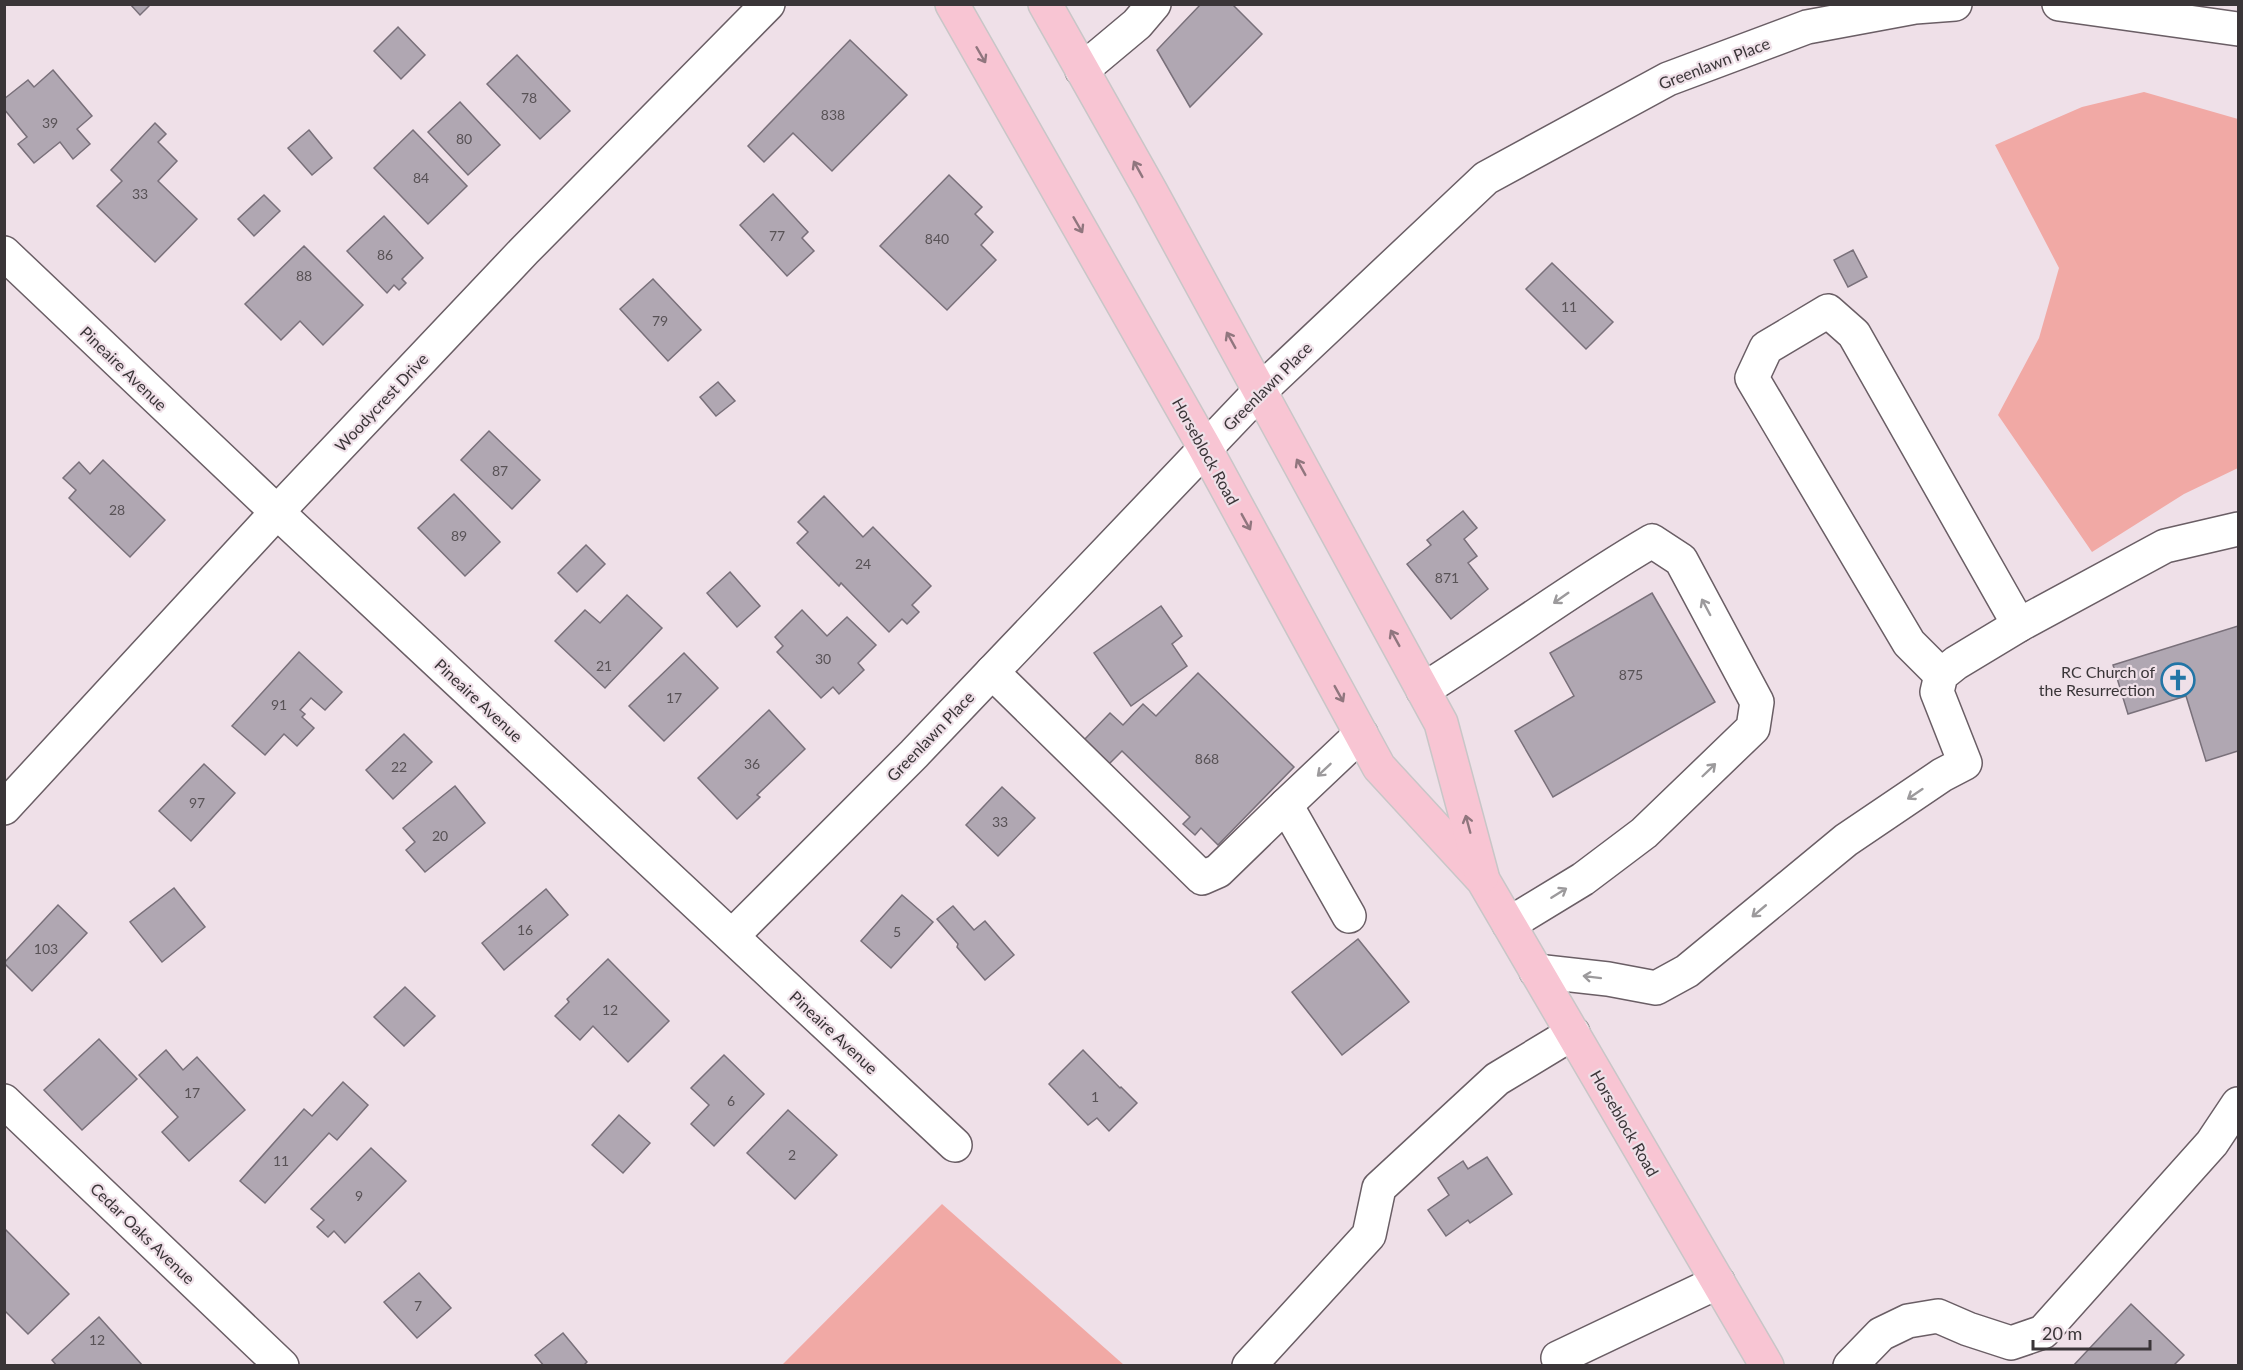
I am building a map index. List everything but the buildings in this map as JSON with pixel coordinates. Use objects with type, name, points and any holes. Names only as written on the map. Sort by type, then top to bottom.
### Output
[{"type":"main road","name":"Horseblock Road","points":[[952,4],[1205,448],[1379,767],[1483,880],[1767,1365]]},
{"type":"main road","name":"Horseblock Road","points":[[1045,4],[1441,723],[1483,880]]},
{"type":"street","name":"Woodycrest Drive","points":[[4,808],[277,512],[525,250],[768,4]]},
{"type":"street","points":[[1082,70],[1137,24],[1154,4]]},
{"type":"street","name":"Greenlawn Place","points":[[732,936],[914,754],[1260,391],[1486,178],[1668,79],[1807,27],[1916,7],[1955,4]]},
{"type":"street","points":[[2059,4],[2103,7],[2238,29]]},
{"type":"street","name":"Pineaire Avenue","points":[[4,254],[955,1145]]},
{"type":"street","points":[[1941,675],[1909,643],[1752,378],[1766,348],[1828,311],[1854,334],[2019,625]]},
{"type":"street","points":[[1536,971],[1608,979],[1656,988],[1687,971],[1846,840],[1965,763],[1937,692],[1941,675],[1956,663],[2019,625],[2165,546],[2238,529]]},
{"type":"street","points":[[1423,690],[1479,655],[1594,575],[1652,541],[1681,560],[1757,702],[1753,728],[1644,833],[1583,879],[1509,924]]},
{"type":"street","points":[[992,672],[1203,878],[1218,871],[1361,734]]},
{"type":"street","points":[[1286,805],[1349,916]]},
{"type":"street","points":[[1249,1365],[1369,1234],[1379,1188],[1497,1079],[1573,1034]]},
{"type":"street","name":"Cedar Oaks Avenue","points":[[4,1101],[282,1365]]},
{"type":"street","points":[[1850,1365],[1881,1334],[1908,1321],[1938,1316],[2011,1343],[2043,1332],[2212,1143],[2238,1104]]},
{"type":"street","points":[[1550,1363],[1718,1282]]},
{"type":"shaded area","points":[[2144,92],[2238,119],[2238,468],[2184,494],[2092,552],[1998,415],[2039,338],[2059,268],[1995,145],[2082,107]]},
{"type":"shaded area","points":[[942,1204],[1124,1365],[782,1365]]},
{"type":"place","name":"RC Church of the Resurrection","points":[[2178,680]]}]
